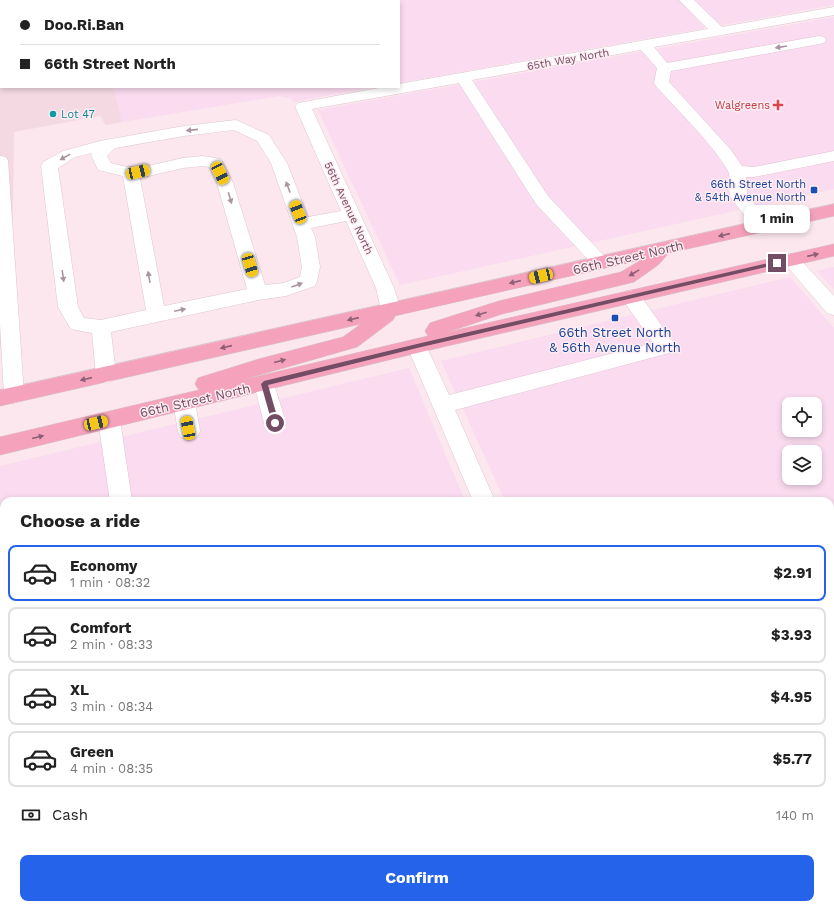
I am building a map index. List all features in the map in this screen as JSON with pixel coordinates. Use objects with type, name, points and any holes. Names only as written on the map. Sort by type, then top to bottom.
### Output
[{"type":"main road","name":"66th Street North","points":[[7,397],[834,210]]},
{"type":"main road","points":[[417,346],[437,328],[498,308],[627,277],[652,261],[664,249]]},
{"type":"main road","name":"66th Street North","points":[[0,446],[264,384],[417,346],[834,250]]},
{"type":"main road","points":[[84,426],[123,408],[259,367],[350,342],[391,310]]},
{"type":"street","points":[[686,0],[719,32]]},
{"type":"street","points":[[664,68],[708,59],[824,43],[798,11]]},
{"type":"street","name":"65th Way North","points":[[400,86],[463,78],[719,32],[798,11],[812,15],[834,11]]},
{"type":"street","points":[[644,45],[664,68]]},
{"type":"street","points":[[664,68],[661,83],[725,153],[737,171],[738,196],[762,227]]},
{"type":"street","points":[[463,78],[542,200],[601,263]]},
{"type":"street","name":"65th Way North","points":[[302,106],[335,94],[383,88]]},
{"type":"street","name":"56th Avenue North","points":[[302,106],[385,288],[391,310]]},
{"type":"street","points":[[236,125],[263,138],[279,163],[302,224],[311,267],[308,281],[286,289],[258,293],[101,327],[78,324],[68,307],[49,166],[69,154],[110,144],[184,131],[236,125]]},
{"type":"street","points":[[110,144],[99,155],[104,166],[120,171],[138,172],[203,161],[215,163],[225,183],[258,293]]},
{"type":"street","points":[[737,171],[754,172],[834,156]]},
{"type":"street","points":[[0,161],[7,397]]},
{"type":"street","points":[[130,172],[156,315]]},
{"type":"street","points":[[302,224],[352,214]]},
{"type":"street","points":[[792,260],[834,308]]},
{"type":"street","points":[[442,405],[666,347],[631,297]]},
{"type":"street","points":[[101,327],[106,374]]},
{"type":"street","points":[[417,346],[482,497]]},
{"type":"street","points":[[264,384],[275,423]]},
{"type":"street","points":[[184,402],[189,431]]},
{"type":"street","points":[[109,420],[120,497]]},
{"type":"shaded area","points":[[400,0],[834,0],[834,5],[400,83]]},
{"type":"shaded area","points":[[834,17],[834,189],[400,285],[318,110]]},
{"type":"shaded area","points":[[0,88],[114,88],[122,122],[106,125],[100,116],[14,132],[11,347],[0,349]]},
{"type":"shaded area","points":[[114,88],[370,88],[293,102],[292,99],[279,96],[122,122]]},
{"type":"shaded area","points":[[834,267],[834,289],[817,271]]},
{"type":"shaded area","points":[[790,277],[834,328],[834,497],[503,497],[441,361]]},
{"type":"shaded area","points":[[409,368],[463,497],[0,497],[0,466]]},
{"type":"place","name":"Walgreens","points":[[778,105]]},
{"type":"place","name":"Lot 47","points":[[53,114]]},
{"type":"place","name":"66th Street North & 54th Avenue North","points":[[814,190]]},
{"type":"place","name":"66th Street North & 56th Avenue North","points":[[615,318]]},
{"type":"route","points":[[275,423],[264,384],[417,346],[777,263]]}]
